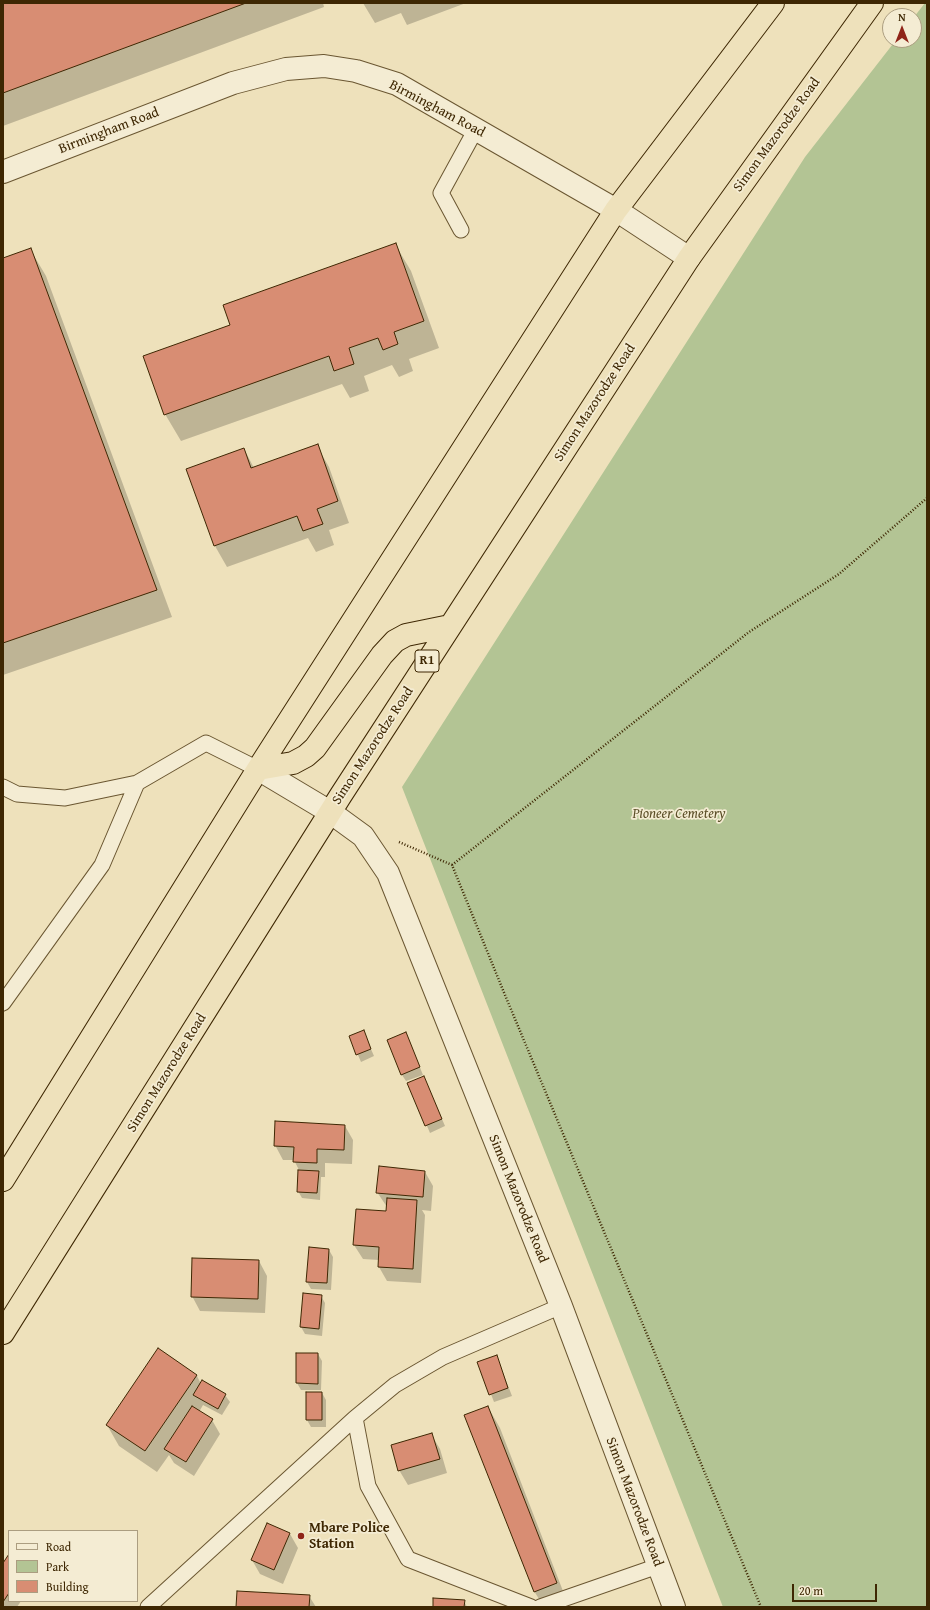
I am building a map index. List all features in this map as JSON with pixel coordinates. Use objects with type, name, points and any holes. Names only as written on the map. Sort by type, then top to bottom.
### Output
[{"type":"highway","points":[[3,1180],[258,769],[616,210],[773,3]]},
{"type":"highway","name":"Simon Mazorodze Road","points":[[3,1333],[330,812],[689,258],[872,3]]},
{"type":"highway","points":[[258,769],[293,762],[306,756],[316,748],[382,655],[395,641],[406,634],[450,626]]},
{"type":"street","name":"Birmingham Road","points":[[3,172],[233,83],[286,69],[324,66],[356,71],[397,84],[616,210],[689,258]]},
{"type":"street","name":"Simon Mazorodze Road","points":[[258,769],[330,812],[363,836],[388,873],[561,1306],[674,1607]]},
{"type":"lane","points":[[462,230],[441,193],[476,129]]},
{"type":"lane","points":[[3,787],[17,794],[65,798],[136,783],[206,743],[258,769]]},
{"type":"lane","points":[[3,1003],[102,865],[136,783]]},
{"type":"lane","points":[[148,1607],[355,1418],[395,1385],[443,1357],[561,1306]]},
{"type":"lane","points":[[355,1418],[368,1486],[408,1559],[531,1607]]},
{"type":"lane","points":[[540,1607],[658,1566]]},
{"type":"path","points":[[452,865],[750,632],[839,574],[927,498]]},
{"type":"path","points":[[395,840],[452,865],[761,1607]]},
{"type":"green space","name":"Pioneer Cemetery","points":[[925,3],[927,3],[927,1607],[723,1607],[402,787],[805,157],[890,48],[922,48],[921,8]]},
{"type":"building","points":[[3,3],[246,3],[3,93]]},
{"type":"building","points":[[396,243],[424,321],[394,332],[398,344],[383,350],[378,338],[349,348],[354,364],[334,371],[329,356],[164,415],[143,356],[230,325],[223,305]]},
{"type":"building","points":[[31,248],[157,590],[3,643],[3,258]]},
{"type":"building","points":[[318,444],[338,501],[317,509],[323,524],[303,531],[297,516],[214,546],[186,469],[244,448],[251,468]]},
{"type":"building","points":[[364,1030],[371,1049],[356,1055],[349,1036]]},
{"type":"building","points":[[406,1032],[420,1067],[401,1075],[387,1040]]},
{"type":"building","points":[[424,1076],[442,1119],[425,1126],[407,1083]]},
{"type":"building","points":[[275,1121],[345,1125],[344,1150],[317,1149],[317,1163],[293,1162],[294,1147],[274,1146]]},
{"type":"building","points":[[379,1166],[425,1171],[423,1197],[376,1193]]},
{"type":"building","points":[[298,1170],[319,1171],[317,1193],[297,1192]]},
{"type":"building","points":[[387,1198],[417,1200],[413,1269],[378,1267],[379,1247],[353,1245],[356,1209],[386,1211]]},
{"type":"building","points":[[309,1247],[329,1249],[327,1283],[306,1282]]},
{"type":"building","points":[[192,1258],[259,1260],[258,1299],[191,1297]]},
{"type":"building","points":[[303,1293],[322,1295],[319,1329],[300,1327]]},
{"type":"building","points":[[158,1348],[197,1375],[145,1451],[106,1425]]},
{"type":"building","points":[[296,1353],[318,1353],[318,1384],[296,1383]]},
{"type":"building","points":[[497,1355],[508,1388],[489,1395],[477,1362]]},
{"type":"building","points":[[202,1380],[226,1394],[218,1409],[193,1395]]},
{"type":"building","points":[[306,1392],[322,1392],[322,1420],[306,1420]]},
{"type":"building","points":[[192,1406],[213,1419],[186,1462],[164,1449]]},
{"type":"building","points":[[488,1406],[557,1583],[534,1592],[464,1415]]},
{"type":"building","points":[[432,1433],[440,1459],[398,1471],[391,1445]]},
{"type":"building","points":[[267,1523],[290,1533],[274,1570],[251,1560]]},
{"type":"building","points":[[8,1556],[8,1594],[3,1602],[3,1563]]},
{"type":"building","points":[[237,1591],[310,1595],[309,1607],[236,1607]]},
{"type":"building","points":[[433,1598],[465,1600],[464,1607],[433,1607]]},
{"type":"place","name":"Mbare Police Station","points":[[301,1536]]}]
